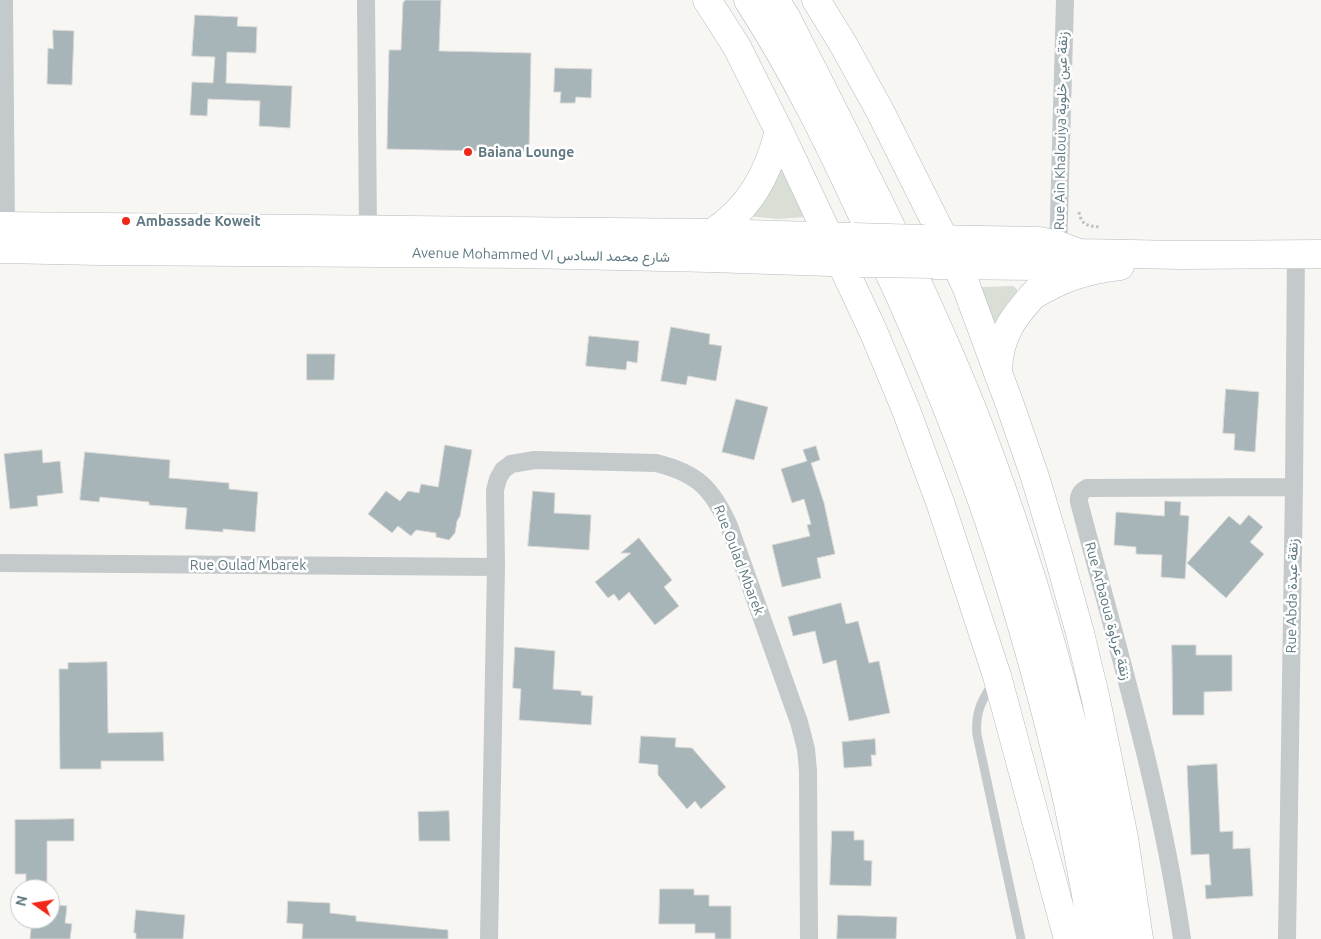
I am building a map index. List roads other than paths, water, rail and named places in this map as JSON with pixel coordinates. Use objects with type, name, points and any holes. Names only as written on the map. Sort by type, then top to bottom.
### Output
[{"type":"main road","points":[[707,0],[737,48],[778,131],[846,250],[874,333],[906,410],[941,505],[997,676],[1068,939]]},
{"type":"main road","points":[[748,0],[809,104],[858,204],[927,359],[959,438],[1014,599],[1038,681],[1059,763],[1094,939]]},
{"type":"main road","points":[[775,0],[786,17],[916,277],[976,419],[1009,508],[1062,682],[1082,765],[1119,939]]},
{"type":"main road","points":[[816,0],[880,111],[945,265],[966,286],[1035,477],[1080,633],[1096,700],[1124,838],[1139,939]]},
{"type":"main road","points":[[712,233],[737,213],[755,190],[770,162],[778,131]]},
{"type":"main road","name":"Avenue Mohammed VI شارع محمد السادس","points":[[2,234],[368,230],[712,233],[945,265],[1029,266],[1065,253]]},
{"type":"main road","name":"Avenue Mohammed VI شارع محمد السادس","points":[[2,234],[107,251],[522,254],[710,258],[846,250],[934,239],[1030,240],[1065,253],[1181,255],[1308,254]]},
{"type":"main road","points":[[998,373],[999,354],[1004,335],[1013,320],[1052,274],[1065,253]]},
{"type":"main road","points":[[1032,296],[1054,283],[1076,274],[1099,268],[1162,263],[1173,260],[1181,255]]},
{"type":"street","points":[[2,234],[4,0]]},
{"type":"street","points":[[366,0],[368,230]]},
{"type":"street","name":"Rue Ain Khalouiya زنقة عين خلوية","points":[[1064,0],[1065,253]]},
{"type":"street","name":"Rue Abda زنقة عبدة","points":[[1287,939],[1294,487],[1308,254]]},
{"type":"street","name":"Rue Oulad Mbarek","points":[[489,939],[496,567],[495,490],[502,470],[511,464],[535,460],[656,464],[674,468],[691,475],[708,488],[720,505],[799,722],[806,749],[808,771],[809,939]]},
{"type":"street","name":"Rue Arbaoua زنقة عرباوة","points":[[1182,939],[1161,822],[1144,749],[1079,502],[1080,495],[1087,488],[1294,487]]},
{"type":"street","name":"Rue Oulad Mbarek","points":[[0,563],[496,567]]},
{"type":"lane","points":[[997,676],[980,704],[977,715],[977,735],[1021,939]]},
{"type":"place","name":"Baiana Lounge","points":[[468,152]]},
{"type":"place","name":"Ambassade Koweit","points":[[126,221]]}]
